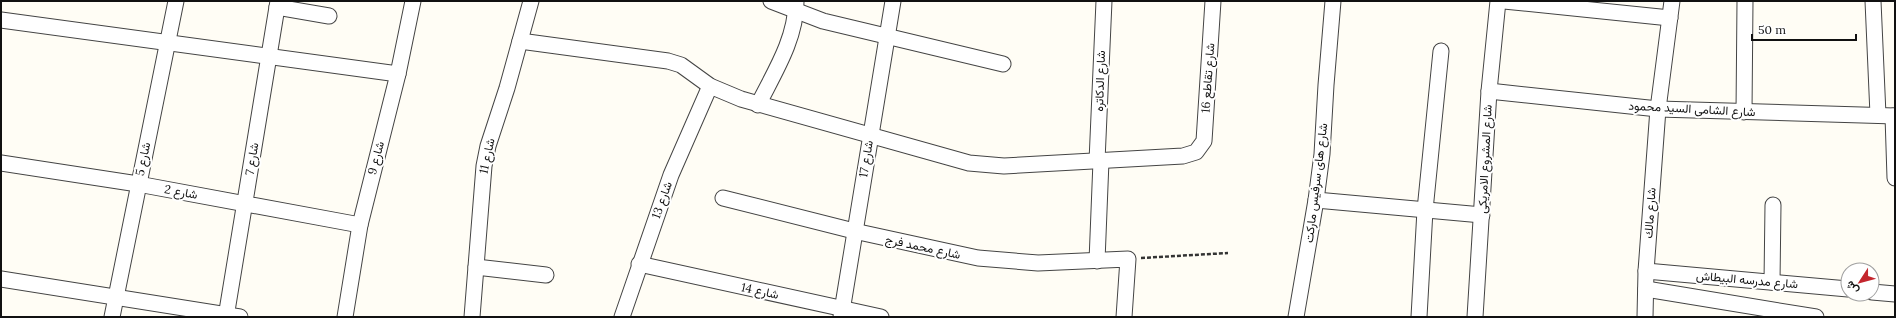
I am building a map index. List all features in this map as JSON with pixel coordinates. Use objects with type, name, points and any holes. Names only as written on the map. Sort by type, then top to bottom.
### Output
[{"type":"street","name":"شارع 5","points":[[112,317],[176,1]]},
{"type":"street","name":"شارع 9","points":[[346,317],[360,225],[398,74],[413,1]]},
{"type":"street","name":"شارع 11","points":[[472,317],[484,166],[488,146],[507,88],[531,1]]},
{"type":"street","points":[[771,1],[796,6],[823,21],[887,35],[1003,64]]},
{"type":"street","name":"شارع 17","points":[[842,313],[892,1]]},
{"type":"street","name":"شارع الدكاتره","points":[[1097,261],[1104,1]]},
{"type":"street","name":"شارع تقاطع 16","points":[[1099,161],[1184,156],[1196,152],[1204,141],[1213,1]]},
{"type":"street","name":"شارع هاى سرفيس ماركت","points":[[1296,317],[1316,200],[1322,154],[1333,1]]},
{"type":"street","name":"شارع المشروع الامريكى","points":[[1475,317],[1489,91],[1498,1]]},
{"type":"street","points":[[1504,1],[1670,18]]},
{"type":"street","name":"شارع مالك","points":[[1645,317],[1646,271],[1658,109],[1672,1]]},
{"type":"street","points":[[1744,112],[1745,1]]},
{"type":"street","points":[[1873,1],[1878,115]]},
{"type":"street","points":[[277,4],[329,16]]},
{"type":"street","name":"شارع 7","points":[[230,316],[244,203],[277,4]]},
{"type":"street","points":[[758,105],[789,40],[796,6]]},
{"type":"street","points":[[1,20],[398,74]]},
{"type":"street","points":[[520,41],[668,61],[680,66],[725,94],[758,105],[969,163],[986,166],[1004,166],[1099,161]]},
{"type":"street","points":[[1419,317],[1425,210],[1441,51]]},
{"type":"street","name":"شارع 13","points":[[622,317],[639,264],[671,175],[710,86]]},
{"type":"street","name":"شارع الشامى السيد محمود","points":[[1489,91],[1658,109],[1894,116]]},
{"type":"street","points":[[1894,116],[1895,178]]},
{"type":"street","name":"شارع 2","points":[[1,163],[138,184],[360,225]]},
{"type":"street","name":"شارع محمد فرج","points":[[723,198],[854,231],[978,258],[1038,263],[1128,259]]},
{"type":"street","points":[[1316,200],[1482,215]]},
{"type":"street","points":[[1772,282],[1773,205]]},
{"type":"street","points":[[1124,317],[1128,259]]},
{"type":"street","name":"شارع 14","points":[[639,264],[842,313],[881,317]]},
{"type":"street","points":[[476,267],[546,275]]},
{"type":"street","name":"شارع مدرسه البيطاش","points":[[1646,271],[1840,289]]},
{"type":"street","points":[[1,279],[230,316]]},
{"type":"street","points":[[1646,289],[1816,317]]},
{"type":"street","points":[[1880,293],[1895,294]]},
{"type":"path","points":[[1128,259],[1228,252]]}]
